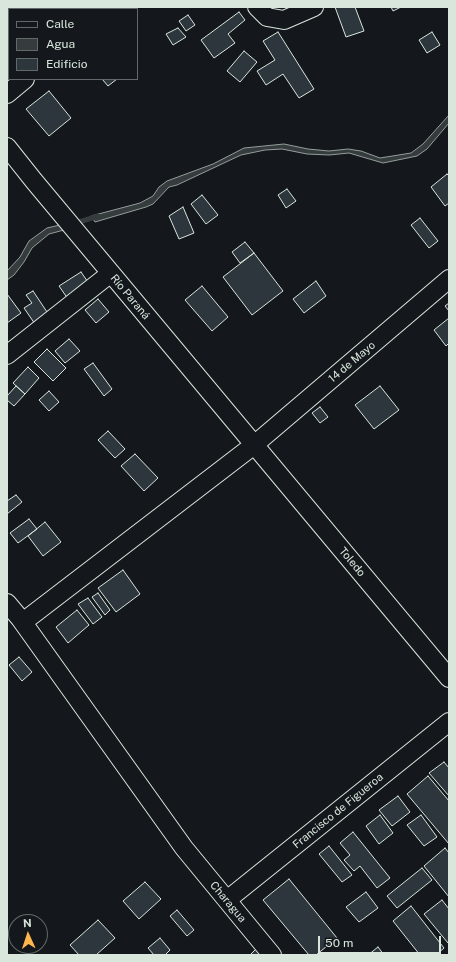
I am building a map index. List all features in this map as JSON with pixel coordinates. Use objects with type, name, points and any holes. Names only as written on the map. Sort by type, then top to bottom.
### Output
[{"type":"street","points":[[257,7],[267,17],[284,20],[314,7]]},
{"type":"street","points":[[7,94],[24,80]]},
{"type":"street","name":"Río Paraná","points":[[7,147],[87,246],[254,445]]},
{"type":"street","points":[[7,355],[110,273]]},
{"type":"street","name":"14 de Mayo","points":[[19,617],[23,622],[254,445],[449,279]]},
{"type":"street","name":"Toledo","points":[[254,445],[449,678]]},
{"type":"street","name":"Charagua","points":[[7,603],[19,617],[184,848],[272,955]]},
{"type":"street","name":"Francisco de Figueroa","points":[[227,900],[449,722]]},
{"type":"shaded area","points":[[7,7],[22,8],[8,8],[7,31]]},
{"type":"water","points":[[449,115],[449,123],[427,149],[417,156],[383,163],[349,153],[329,155],[307,154],[282,149],[265,150],[241,155],[177,185],[169,187],[153,204],[146,207],[95,222],[91,216],[140,203],[153,196],[159,187],[167,181],[213,164],[244,148],[284,144],[308,149],[329,151],[348,149],[361,151],[380,158],[411,153],[423,144]]},
{"type":"water","points":[[60,225],[64,230],[49,234],[32,248],[14,275],[7,280],[7,271],[20,257],[29,241],[47,228]]},
{"type":"building","points":[[48,7],[48,8],[36,8]]},
{"type":"building","points":[[58,7],[76,7],[74,8]]},
{"type":"building","points":[[76,7],[102,8],[76,8]]},
{"type":"building","points":[[335,7],[355,7],[364,31],[346,37]]},
{"type":"building","points":[[391,7],[401,7],[393,11]]},
{"type":"building","points":[[239,12],[245,20],[228,34],[235,43],[214,58],[201,40]]},
{"type":"building","points":[[188,15],[195,25],[186,31],[179,21]]},
{"type":"building","points":[[178,28],[186,37],[173,45],[166,34]]},
{"type":"building","points":[[278,32],[314,89],[299,98],[283,74],[266,85],[257,71],[275,60],[263,41]]},
{"type":"building","points":[[432,32],[440,45],[427,53],[419,40]]},
{"type":"building","points":[[244,51],[257,62],[240,82],[227,71]]},
{"type":"building","points":[[103,80],[116,80],[108,86]]},
{"type":"building","points":[[49,91],[71,118],[49,136],[26,109]]},
{"type":"building","points":[[447,174],[449,176],[449,203],[445,206],[431,187]]},
{"type":"building","points":[[287,189],[296,201],[286,208],[278,195]]},
{"type":"building","points":[[202,195],[218,215],[206,224],[191,204]]},
{"type":"building","points":[[183,207],[194,233],[179,239],[169,216]]},
{"type":"building","points":[[420,218],[438,241],[429,248],[411,225]]},
{"type":"building","points":[[245,242],[254,253],[240,263],[232,252]]},
{"type":"building","points":[[254,253],[283,291],[252,315],[223,277]]},
{"type":"building","points":[[81,272],[90,285],[68,299],[59,286]]},
{"type":"building","points":[[316,281],[326,296],[304,313],[293,299]]},
{"type":"building","points":[[202,286],[228,317],[212,331],[185,300]]},
{"type":"building","points":[[33,291],[49,315],[35,324],[24,308],[32,303],[26,295]]},
{"type":"building","points":[[7,294],[21,313],[7,323]]},
{"type":"building","points":[[98,299],[109,312],[96,323],[85,310]]},
{"type":"building","points":[[449,303],[449,311],[445,306]]},
{"type":"building","points":[[449,318],[449,343],[446,346],[434,330]]},
{"type":"building","points":[[69,339],[80,351],[65,363],[55,351]]},
{"type":"building","points":[[47,349],[66,368],[53,381],[34,362]]},
{"type":"building","points":[[93,363],[112,389],[104,396],[84,369]]},
{"type":"building","points":[[28,367],[39,378],[25,394],[13,383]]},
{"type":"building","points":[[16,386],[25,394],[14,406],[7,400],[7,396]]},
{"type":"building","points":[[380,386],[399,410],[374,429],[355,405]]},
{"type":"building","points":[[49,391],[59,402],[49,411],[39,400]]},
{"type":"building","points":[[320,407],[328,417],[320,423],[312,413]]},
{"type":"building","points":[[108,431],[125,449],[115,458],[98,440]]},
{"type":"building","points":[[135,454],[158,478],[144,491],[121,466]]},
{"type":"building","points":[[16,495],[22,502],[7,514],[7,501]]},
{"type":"building","points":[[29,519],[37,529],[18,543],[10,533]]},
{"type":"building","points":[[45,522],[61,542],[43,556],[28,536]]},
{"type":"building","points":[[123,570],[140,594],[116,612],[98,588]]},
{"type":"building","points":[[98,593],[110,610],[105,615],[92,597]]},
{"type":"building","points":[[88,598],[102,617],[93,624],[78,604]]},
{"type":"building","points":[[77,610],[89,625],[68,643],[56,627]]},
{"type":"building","points":[[19,657],[32,672],[22,681],[9,665]]},
{"type":"building","points":[[444,762],[449,768],[449,796],[429,773]]},
{"type":"building","points":[[428,776],[449,801],[449,844],[407,794]]},
{"type":"building","points":[[398,796],[410,812],[392,826],[379,810]]},
{"type":"building","points":[[380,815],[393,833],[379,844],[366,826]]},
{"type":"building","points":[[421,815],[437,837],[424,846],[407,825]]},
{"type":"building","points":[[353,832],[390,878],[377,888],[360,866],[354,871],[344,860],[350,855],[340,843]]},
{"type":"building","points":[[329,846],[352,875],[342,882],[319,854]]},
{"type":"building","points":[[445,848],[449,853],[449,897],[424,866]]},
{"type":"building","points":[[422,868],[432,880],[397,908],[387,896]]},
{"type":"building","points":[[289,879],[337,938],[316,955],[309,955],[263,900]]},
{"type":"building","points":[[145,882],[161,899],[139,919],[123,901]]},
{"type":"building","points":[[366,892],[378,908],[359,922],[346,907]]},
{"type":"building","points":[[442,900],[449,909],[448,943],[424,914]]},
{"type":"building","points":[[411,906],[444,948],[436,955],[420,955],[393,921]]},
{"type":"building","points":[[177,910],[194,930],[187,936],[170,916]]},
{"type":"building","points":[[98,920],[115,938],[96,955],[79,955],[70,945]]},
{"type":"building","points":[[160,938],[170,950],[165,955],[154,955],[148,948]]},
{"type":"building","points":[[259,946],[269,955],[250,955]]},
{"type":"building","points":[[378,947],[384,955],[368,955]]},
{"type":"waterway","points":[[73,224],[98,216]]}]
